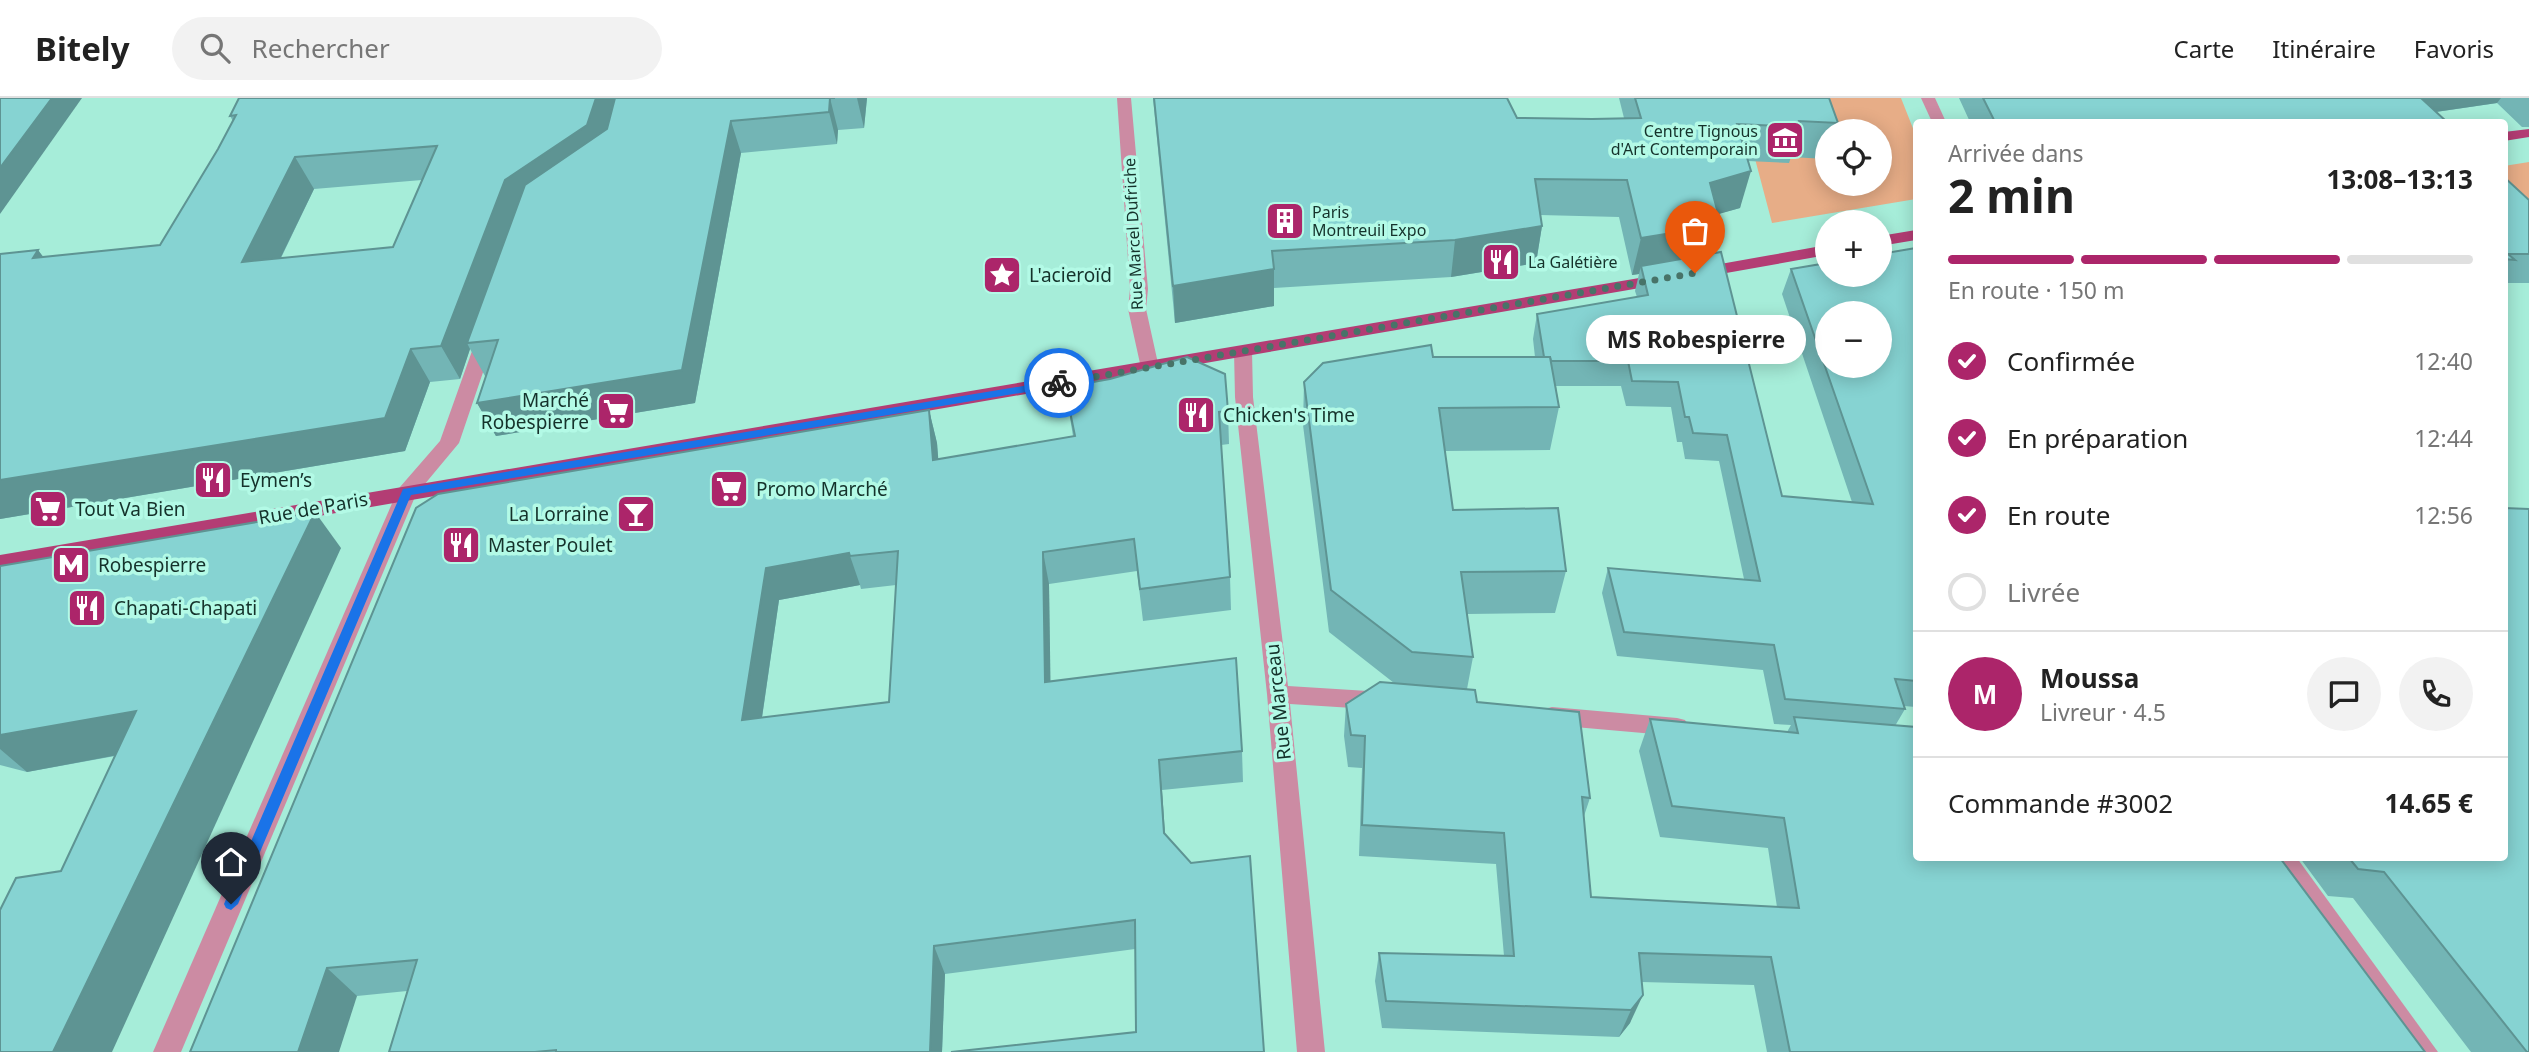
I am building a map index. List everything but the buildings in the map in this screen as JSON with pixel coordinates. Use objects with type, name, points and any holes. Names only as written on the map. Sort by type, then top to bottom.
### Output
[{"type":"main road","points":[[2508,136],[2529,133]]},
{"type":"main road","points":[[1892,239],[1913,236]]},
{"type":"main road","name":"Rue de Paris","points":[[0,563],[1815,252]]},
{"type":"street","name":"Rue Marcel Dufriche","points":[[1124,98],[1139,289],[1137,309],[1150,368]]},
{"type":"street","points":[[1928,98],[1938,119]]},
{"type":"street","points":[[167,1052],[407,492],[449,443],[494,315]]},
{"type":"street","name":"Rue Marceau","points":[[1243,351],[1244,397],[1278,694],[1311,1052]]},
{"type":"street","points":[[1278,694],[1407,703]]},
{"type":"street","points":[[1531,714],[1696,729]]},
{"type":"street","points":[[2285,861],[2424,1052]]},
{"type":"shaded area","points":[[1759,98],[1901,98],[1913,128],[1913,200],[1850,210],[1815,210],[1815,216],[1772,223],[1745,121]]},
{"type":"shaded area","points":[[2529,162],[2529,234],[2508,222],[2508,165]]},
{"type":"way so far","points":[[1059,383],[1695,273]]},
{"type":"place","name":"Centre Tignous d'Art Contemporain","points":[[1785,140]]},
{"type":"place","name":"Paris Montreuil Expo","points":[[1285,221]]},
{"type":"place","name":"La Galétière","points":[[1501,262]]},
{"type":"place","name":"MS Robespierre","points":[[1695,273]]},
{"type":"place","name":"L'acieroïd","points":[[1002,275]]},
{"type":"place","name":"Marché Robespierre","points":[[616,411]]},
{"type":"place","name":"Chicken's Time","points":[[1196,415]]},
{"type":"place","name":"Eymen’s","points":[[213,480]]},
{"type":"place","name":"Promo Marché","points":[[729,489]]},
{"type":"place","name":"Tout Va Bien","points":[[48,509]]},
{"type":"place","name":"La Lorraine","points":[[636,514]]},
{"type":"place","name":"Master Poulet","points":[[461,545]]},
{"type":"place","name":"Robespierre","points":[[71,565]]},
{"type":"place","name":"Chapati-Chapati","points":[[87,608]]},
{"type":"route","points":[[231,904],[407,492],[1059,383]]}]
